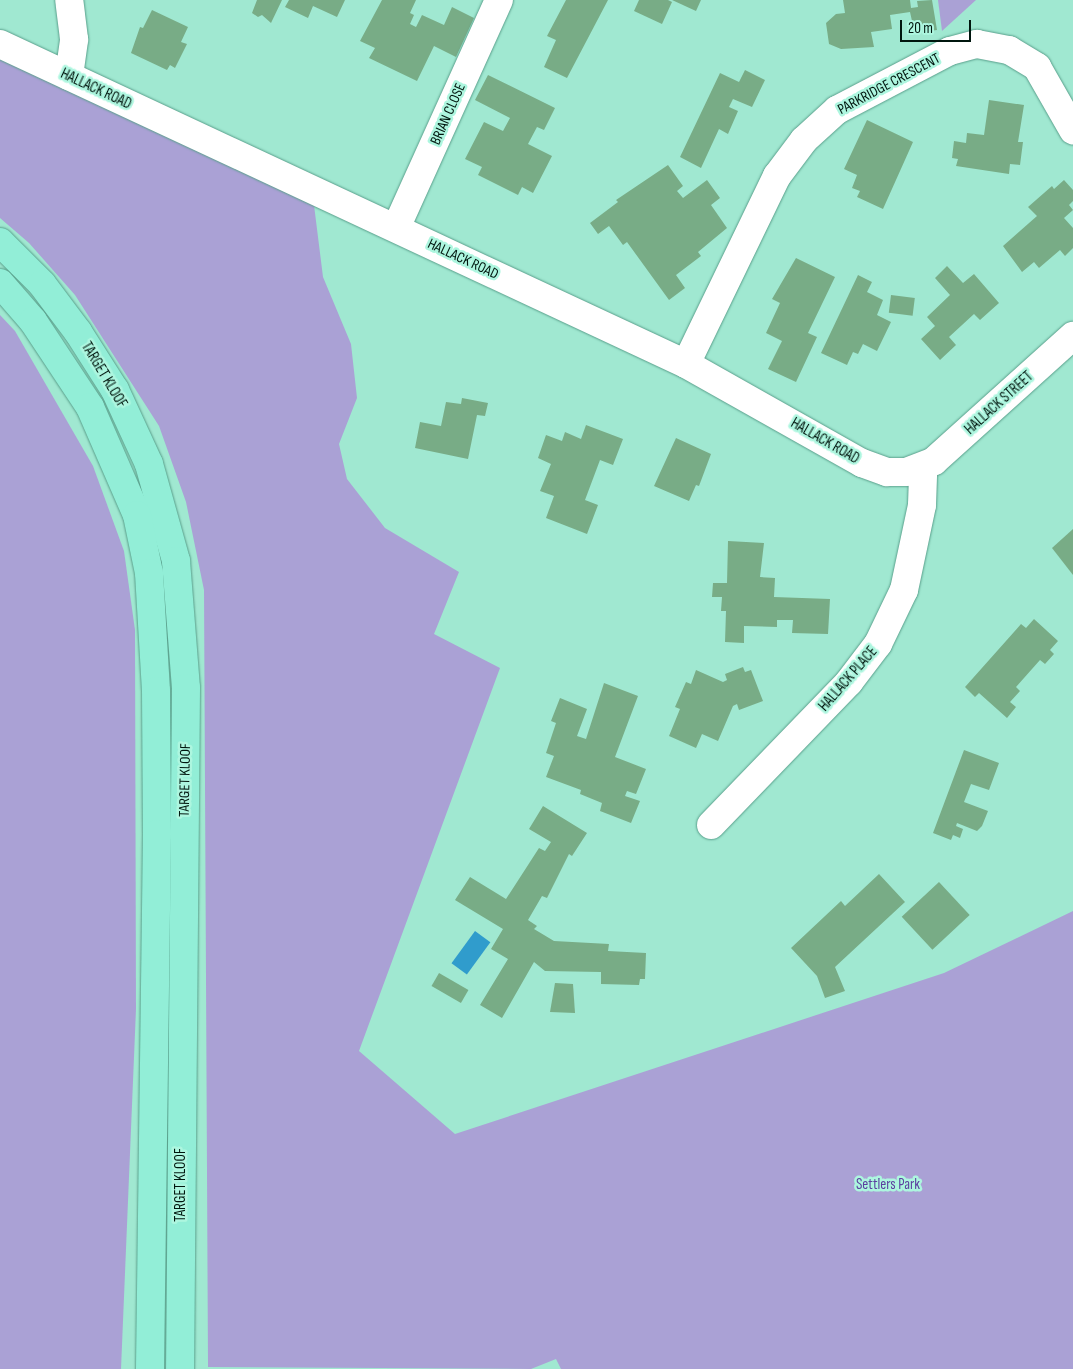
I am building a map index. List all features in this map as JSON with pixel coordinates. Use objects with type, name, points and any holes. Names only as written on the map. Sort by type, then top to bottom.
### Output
[{"type":"main road","name":"TARGET KLOOF","points":[[0,242],[42,284],[78,332],[115,390],[149,464],[176,561],[186,688],[180,1369]]},
{"type":"main road","name":"TARGET KLOOF","points":[[0,283],[34,321],[90,407],[137,515],[149,573],[156,691],[157,834],[150,1369]]},
{"type":"street","points":[[69,0],[74,39],[69,76]]},
{"type":"street","name":"BRIAN CLOSE","points":[[396,228],[499,0]]},
{"type":"street","name":"HALLACK ROAD","points":[[0,44],[686,364],[874,469],[906,472],[923,468]]},
{"type":"street","name":"PARKRIDGE CRESCENT","points":[[686,364],[777,176],[804,140],[837,110],[950,51],[977,44],[1009,50],[1037,67],[1073,130]]},
{"type":"street","name":"HALLACK STREET","points":[[923,468],[975,426],[1073,336]]},
{"type":"street","name":"HALLACK PLACE","points":[[711,825],[849,682],[878,644],[904,590],[922,505],[923,468]]},
{"type":"green space","points":[[938,0],[976,0],[942,31]]},
{"type":"green space","name":"Settlers Park","points":[[0,44],[312,189],[323,277],[351,344],[357,398],[339,444],[347,479],[385,528],[459,572],[434,634],[500,668],[359,1051],[455,1134],[944,973],[1073,911],[1073,1369],[561,1369],[556,1359],[531,1369],[208,1367],[204,590],[186,502],[159,426],[75,295],[29,243],[0,218]]},
{"type":"green space","points":[[0,315],[15,331],[93,466],[124,551],[135,630],[136,1009],[121,1369],[0,1369]]},
{"type":"water","points":[[475,931],[490,942],[467,975],[451,963]]},
{"type":"building","points":[[257,0],[282,0],[271,23],[262,15],[258,17],[252,13]]},
{"type":"building","points":[[289,0],[345,0],[337,17],[313,6],[308,18],[285,7]]},
{"type":"building","points":[[382,0],[416,0],[410,13],[414,15],[410,24],[416,27],[422,15],[444,25],[452,7],[474,18],[456,57],[434,46],[417,81],[369,58],[375,48],[360,41]]},
{"type":"building","points":[[566,0],[608,0],[567,78],[544,67],[556,40],[547,36]]},
{"type":"building","points":[[639,0],[668,0],[672,2],[662,24],[634,11]]},
{"type":"building","points":[[672,0],[701,0],[696,11]]},
{"type":"building","points":[[843,0],[910,0],[911,8],[918,7],[917,1],[932,0],[937,30],[922,32],[920,20],[912,21],[910,12],[890,15],[892,29],[871,32],[874,47],[841,49],[829,44],[826,23],[836,14],[845,13]]},
{"type":"building","points":[[152,10],[188,27],[181,42],[187,44],[175,68],[170,65],[167,70],[131,53],[140,27],[143,28]]},
{"type":"building","points":[[745,70],[765,80],[752,107],[733,99],[729,107],[738,111],[728,134],[719,129],[701,168],[680,157],[720,73],[739,82]]},
{"type":"building","points":[[488,75],[555,108],[544,130],[537,127],[528,144],[552,156],[533,193],[522,187],[518,195],[478,175],[482,167],[465,159],[484,122],[503,131],[510,118],[475,100]]},
{"type":"building","points":[[989,100],[1024,105],[1018,142],[1023,142],[1020,165],[1010,164],[1009,174],[956,166],[958,159],[952,158],[954,141],[966,143],[967,133],[984,135]]},
{"type":"building","points":[[867,120],[913,142],[883,209],[857,197],[860,191],[852,188],[857,175],[844,169]]},
{"type":"building","points":[[668,165],[683,186],[677,191],[683,198],[707,180],[720,198],[711,205],[727,228],[698,252],[701,256],[676,275],[685,288],[669,300],[627,242],[623,245],[609,226],[598,234],[590,223],[618,202],[616,200]]},
{"type":"building","points":[[1064,180],[1073,190],[1073,201],[1069,205],[1073,210],[1064,218],[1073,228],[1073,248],[1065,256],[1060,250],[1039,268],[1034,262],[1022,272],[1003,246],[1037,216],[1028,207],[1052,186],[1054,189]]},
{"type":"building","points":[[796,258],[835,277],[808,333],[817,337],[796,382],[768,369],[782,341],[766,333],[780,303],[772,299]]},
{"type":"building","points":[[947,266],[963,283],[974,274],[999,303],[980,320],[974,314],[949,337],[956,345],[940,360],[921,339],[935,326],[927,317],[950,295],[935,278]]},
{"type":"building","points":[[858,275],[872,282],[867,292],[883,300],[877,315],[891,322],[877,351],[863,344],[858,354],[853,352],[847,365],[821,353]]},
{"type":"building","points":[[891,295],[915,298],[913,316],[889,313]]},
{"type":"building","points":[[462,398],[488,403],[485,416],[477,415],[468,459],[415,448],[420,422],[441,426],[446,402],[461,404]]},
{"type":"building","points":[[586,425],[623,439],[613,465],[600,460],[585,500],[598,505],[587,534],[546,518],[554,496],[540,491],[551,464],[538,458],[546,435],[562,441],[565,432],[581,439]]},
{"type":"building","points":[[676,438],[711,454],[699,486],[696,485],[689,501],[654,486]]},
{"type":"building","points":[[1073,529],[1073,575],[1052,548]]},
{"type":"building","points":[[728,541],[764,543],[760,577],[775,578],[774,597],[830,599],[828,634],[792,633],[793,620],[777,620],[777,627],[744,626],[744,643],[725,642],[726,611],[721,611],[722,597],[712,597],[713,583],[727,583]]},
{"type":"building","points":[[1034,619],[1058,641],[1050,650],[1054,654],[1045,664],[1040,660],[1016,687],[1020,691],[1010,702],[1016,707],[1007,718],[979,693],[975,697],[965,687],[1021,624],[1026,628]]},
{"type":"building","points":[[743,667],[745,672],[751,670],[763,701],[739,710],[737,704],[733,706],[718,741],[702,734],[696,748],[669,736],[680,709],[675,707],[686,682],[691,684],[696,670],[723,682],[727,680],[725,674]]},
{"type":"building","points":[[604,683],[638,696],[615,757],[646,769],[636,794],[627,791],[625,796],[640,801],[631,823],[600,811],[602,803],[580,794],[581,790],[546,777],[554,756],[546,753],[556,723],[551,721],[560,698],[587,709],[577,736],[586,739]]},
{"type":"building","points":[[964,750],[999,763],[989,790],[971,784],[964,802],[988,811],[982,826],[977,831],[957,823],[956,826],[963,829],[960,838],[953,835],[951,840],[933,833]]},
{"type":"building","points":[[543,806],[587,833],[572,856],[569,854],[547,898],[542,896],[528,920],[537,926],[534,929],[554,941],[609,944],[608,951],[646,953],[645,979],[640,979],[639,985],[601,984],[601,972],[545,971],[534,962],[502,1018],[480,1005],[508,959],[491,949],[503,929],[455,900],[470,877],[506,899],[539,848],[545,851],[551,842],[529,829]]},
{"type":"building","points":[[879,874],[905,902],[835,967],[845,991],[825,998],[817,976],[791,948],[841,901],[845,906]]},
{"type":"building","points":[[939,882],[970,915],[932,950],[902,917]]},
{"type":"building","points":[[439,973],[468,990],[461,1003],[432,986]]},
{"type":"building","points":[[555,983],[573,984],[575,1013],[550,1012]]}]
